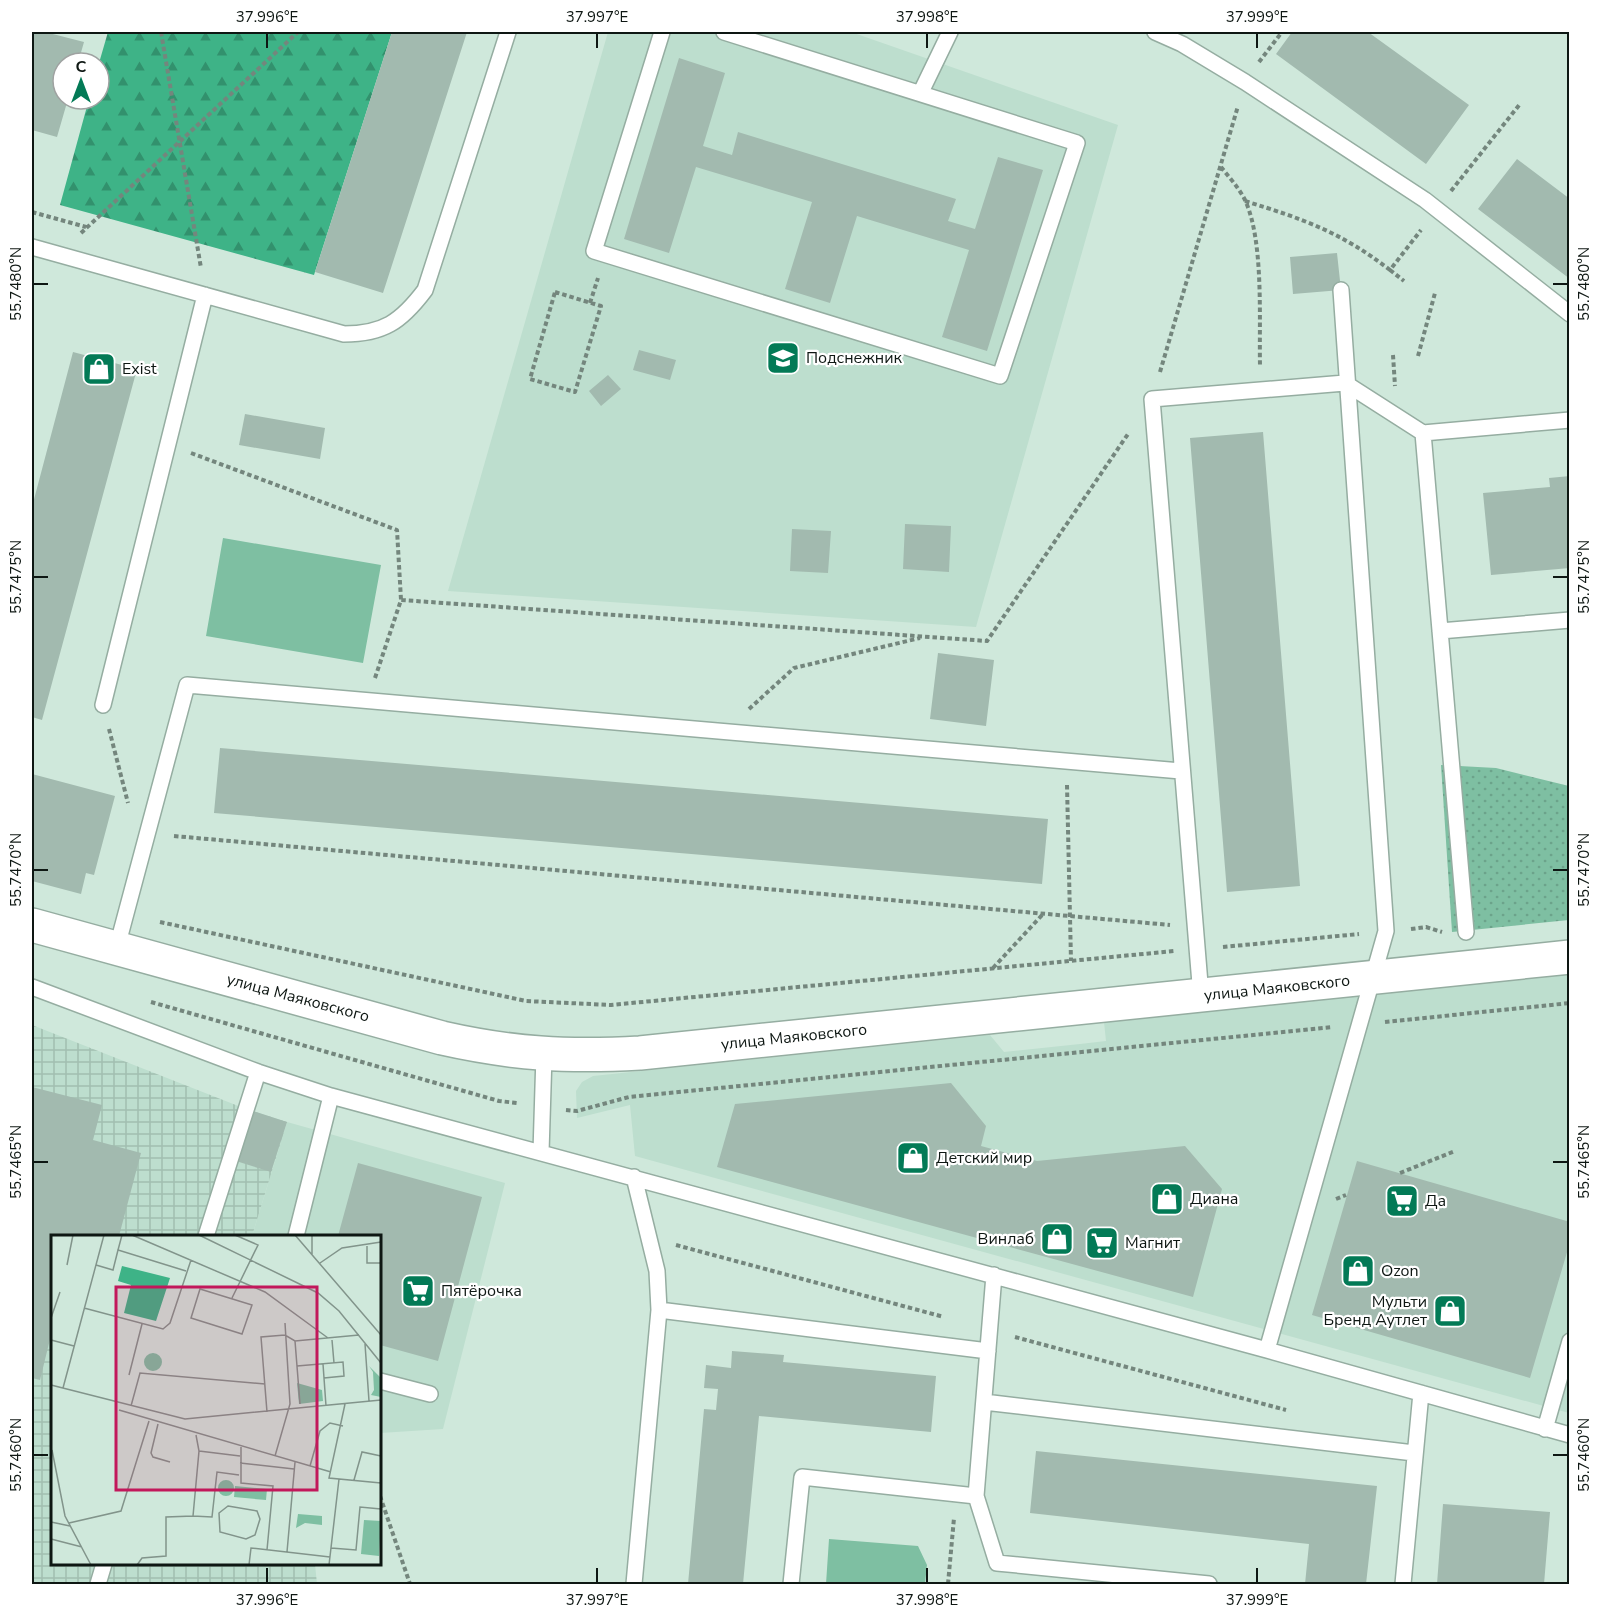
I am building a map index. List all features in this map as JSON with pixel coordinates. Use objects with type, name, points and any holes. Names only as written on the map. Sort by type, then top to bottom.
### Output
[{"type":"street","name":"улица Маяковского","points":[[33,931],[117,947],[442,1038],[495,1049],[544,1055],[583,1056],[640,1053],[1569,957]]},
{"type":"lane","points":[[32,247],[344,334],[369,334],[389,325],[411,309],[424,290],[508,32]]},
{"type":"lane","points":[[662,32],[594,251],[1000,376],[1077,143],[921,92],[724,32]]},
{"type":"lane","points":[[921,92],[950,32]]},
{"type":"lane","points":[[1155,32],[1182,44],[1245,82],[1437,210],[1569,314]]},
{"type":"lane","points":[[1267,1350],[1386,931],[1345,383],[1341,290]]},
{"type":"lane","points":[[103,705],[205,295]]},
{"type":"lane","points":[[1201,996],[1152,399],[1345,383],[1423,433],[1569,420]]},
{"type":"lane","points":[[1423,433],[1466,932]]},
{"type":"lane","points":[[1440,631],[1569,620]]},
{"type":"lane","points":[[117,947],[187,685],[1181,771]]},
{"type":"lane","points":[[32,987],[258,1072],[332,1096],[1267,1350],[1569,1436]]},
{"type":"lane","points":[[541,1152],[544,1055]]},
{"type":"lane","points":[[206,1235],[258,1072]]},
{"type":"lane","points":[[296,1235],[332,1096]]},
{"type":"lane","points":[[634,1178],[657,1271],[659,1310],[634,1584]]},
{"type":"lane","points":[[994,1275],[976,1496],[997,1563],[1209,1584]]},
{"type":"lane","points":[[659,1310],[988,1351]]},
{"type":"lane","points":[[1545,1429],[1569,1341]]},
{"type":"lane","points":[[381,1381],[430,1394]]},
{"type":"lane","points":[[1403,1584],[1421,1394]]},
{"type":"lane","points":[[984,1402],[1414,1453]]},
{"type":"lane","points":[[791,1584],[802,1477],[976,1496]]},
{"type":"lane","points":[[98,1584],[103,1565]]},
{"type":"path","points":[[161,32],[205,295]]},
{"type":"path","points":[[59,255],[178,140],[298,32]]},
{"type":"path","points":[[401,600],[987,641],[1152,399],[1245,82],[1282,32]]},
{"type":"path","points":[[1390,270],[1520,104]]},
{"type":"path","points":[[1220,166],[1245,201],[1256,246],[1261,390]]},
{"type":"path","points":[[1245,201],[1329,230],[1404,281]]},
{"type":"path","points":[[32,212],[87,227]]},
{"type":"path","points":[[555,292],[601,306],[575,392],[530,379],[555,292]]},
{"type":"path","points":[[1418,356],[1435,293]]},
{"type":"path","points":[[168,445],[397,530],[401,600],[367,701]]},
{"type":"path","points":[[723,733],[794,668],[924,637]]},
{"type":"path","points":[[103,705],[129,809]]},
{"type":"path","points":[[1067,761],[1071,961]]},
{"type":"path","points":[[148,833],[1195,927]]},
{"type":"path","points":[[993,969],[1044,913]]},
{"type":"path","points":[[126,914],[491,994],[560,1004],[611,1005],[1426,927],[1447,934],[1466,932]]},
{"type":"path","points":[[1400,1173],[1455,1151]]},
{"type":"path","points":[[650,1238],[1290,1410]]},
{"type":"path","points":[[948,1584],[956,1494]]},
{"type":"path","points":[[381,1499],[410,1584]]},
{"type":"shaded area","name":"Подснежник","points":[[608,32],[851,32],[1118,125],[976,627],[448,591]]},
{"type":"shaded area","points":[[1569,974],[1569,1413],[635,1156],[630,1105],[577,1118],[576,1091],[582,1082],[593,1076],[990,1035],[1004,1052],[1106,1041],[1104,1022]]},
{"type":"shaded area","points":[[32,1025],[246,1109],[287,1122],[252,1235],[51,1235],[51,1565],[315,1565],[317,1584],[32,1584]]},
{"type":"shaded area","points":[[287,1122],[505,1183],[443,1429],[381,1433],[381,1235],[252,1235]]},
{"type":"green space","points":[[108,32],[392,32],[314,275],[60,205],[86,111],[111,111],[111,51],[102,51]]},
{"type":"green space","points":[[223,538],[381,565],[363,663],[206,636]]},
{"type":"green space","points":[[1441,765],[1496,768],[1569,786],[1569,920],[1452,932]]},
{"type":"green space","points":[[829,1539],[918,1546],[927,1565],[925,1584],[826,1584]]},
{"type":"building","points":[[32,32],[45,32],[84,42],[81,51],[51,51],[51,111],[65,111],[57,137],[32,130]]},
{"type":"building","points":[[392,32],[467,32],[383,293],[315,272]]},
{"type":"building","points":[[1292,32],[1368,32],[1469,105],[1426,164],[1276,54]]},
{"type":"building","points":[[679,58],[725,73],[703,146],[732,155],[738,132],[956,199],[948,221],[975,229],[998,157],[1043,170],[987,351],[942,337],[969,250],[857,216],[830,303],[785,289],[812,202],[696,167],[669,253],[624,239]]},
{"type":"building","points":[[1517,159],[1570,199],[1570,279],[1478,209]]},
{"type":"building","points":[[1337,253],[1341,290],[1293,294],[1290,257]]},
{"type":"building","points":[[639,350],[676,360],[670,380],[633,370]]},
{"type":"building","points":[[73,352],[137,369],[42,720],[32,717],[32,507]]},
{"type":"building","points":[[608,375],[621,389],[601,406],[589,391]]},
{"type":"building","points":[[245,414],[325,428],[320,459],[239,445]]},
{"type":"building","points":[[1263,432],[1300,886],[1227,892],[1190,438]]},
{"type":"building","points":[[1570,476],[1570,568],[1491,575],[1483,493],[1550,487],[1549,478]]},
{"type":"building","points":[[905,524],[951,526],[949,572],[903,569]]},
{"type":"building","points":[[792,529],[831,531],[828,573],[790,571]]},
{"type":"building","points":[[938,653],[994,660],[986,726],[930,719]]},
{"type":"building","points":[[220,748],[1048,819],[1042,884],[214,813]]},
{"type":"building","points":[[32,774],[115,796],[94,875],[86,873],[81,894],[32,881]]},
{"type":"building","name":"Магнит","points":[[951,1083],[986,1126],[981,1146],[1037,1161],[1185,1146],[1222,1189],[1193,1297],[717,1167],[735,1104]]},
{"type":"building","points":[[32,1087],[102,1105],[93,1140],[141,1153],[119,1235],[51,1235],[51,1335],[40,1380],[32,1378]]},
{"type":"building","points":[[253,1111],[287,1122],[271,1172],[236,1161]]},
{"type":"building","points":[[1357,1161],[1570,1222],[1570,1242],[1530,1378],[1312,1315]]},
{"type":"building","name":"Пятёрочка","points":[[358,1163],[482,1197],[438,1361],[381,1345],[381,1235],[338,1235]]},
{"type":"building","points":[[732,1351],[784,1355],[783,1362],[936,1376],[931,1432],[759,1416],[743,1584],[688,1584],[704,1409],[716,1410],[718,1389],[704,1388],[706,1365],[731,1368]]},
{"type":"building","points":[[1036,1451],[1377,1486],[1366,1584],[1305,1584],[1309,1544],[1030,1513]]},
{"type":"building","points":[[1443,1504],[1550,1512],[1544,1584],[1437,1584]]},
{"type":"place","name":"Подснежник","points":[[783,358]]},
{"type":"place","name":"Exist","points":[[99,369]]},
{"type":"place","name":"Детский мир","points":[[913,1158]]},
{"type":"place","name":"Диана","points":[[1167,1199]]},
{"type":"place","name":"Да","points":[[1402,1201]]},
{"type":"place","name":"Винлаб","points":[[1057,1239]]},
{"type":"place","name":"Магнит","points":[[1102,1243]]},
{"type":"place","name":"Ozon","points":[[1358,1271]]},
{"type":"place","name":"Пятёрочка","points":[[418,1291]]},
{"type":"place","name":"Мульти Бренд Аутлет","points":[[1450,1311]]}]
